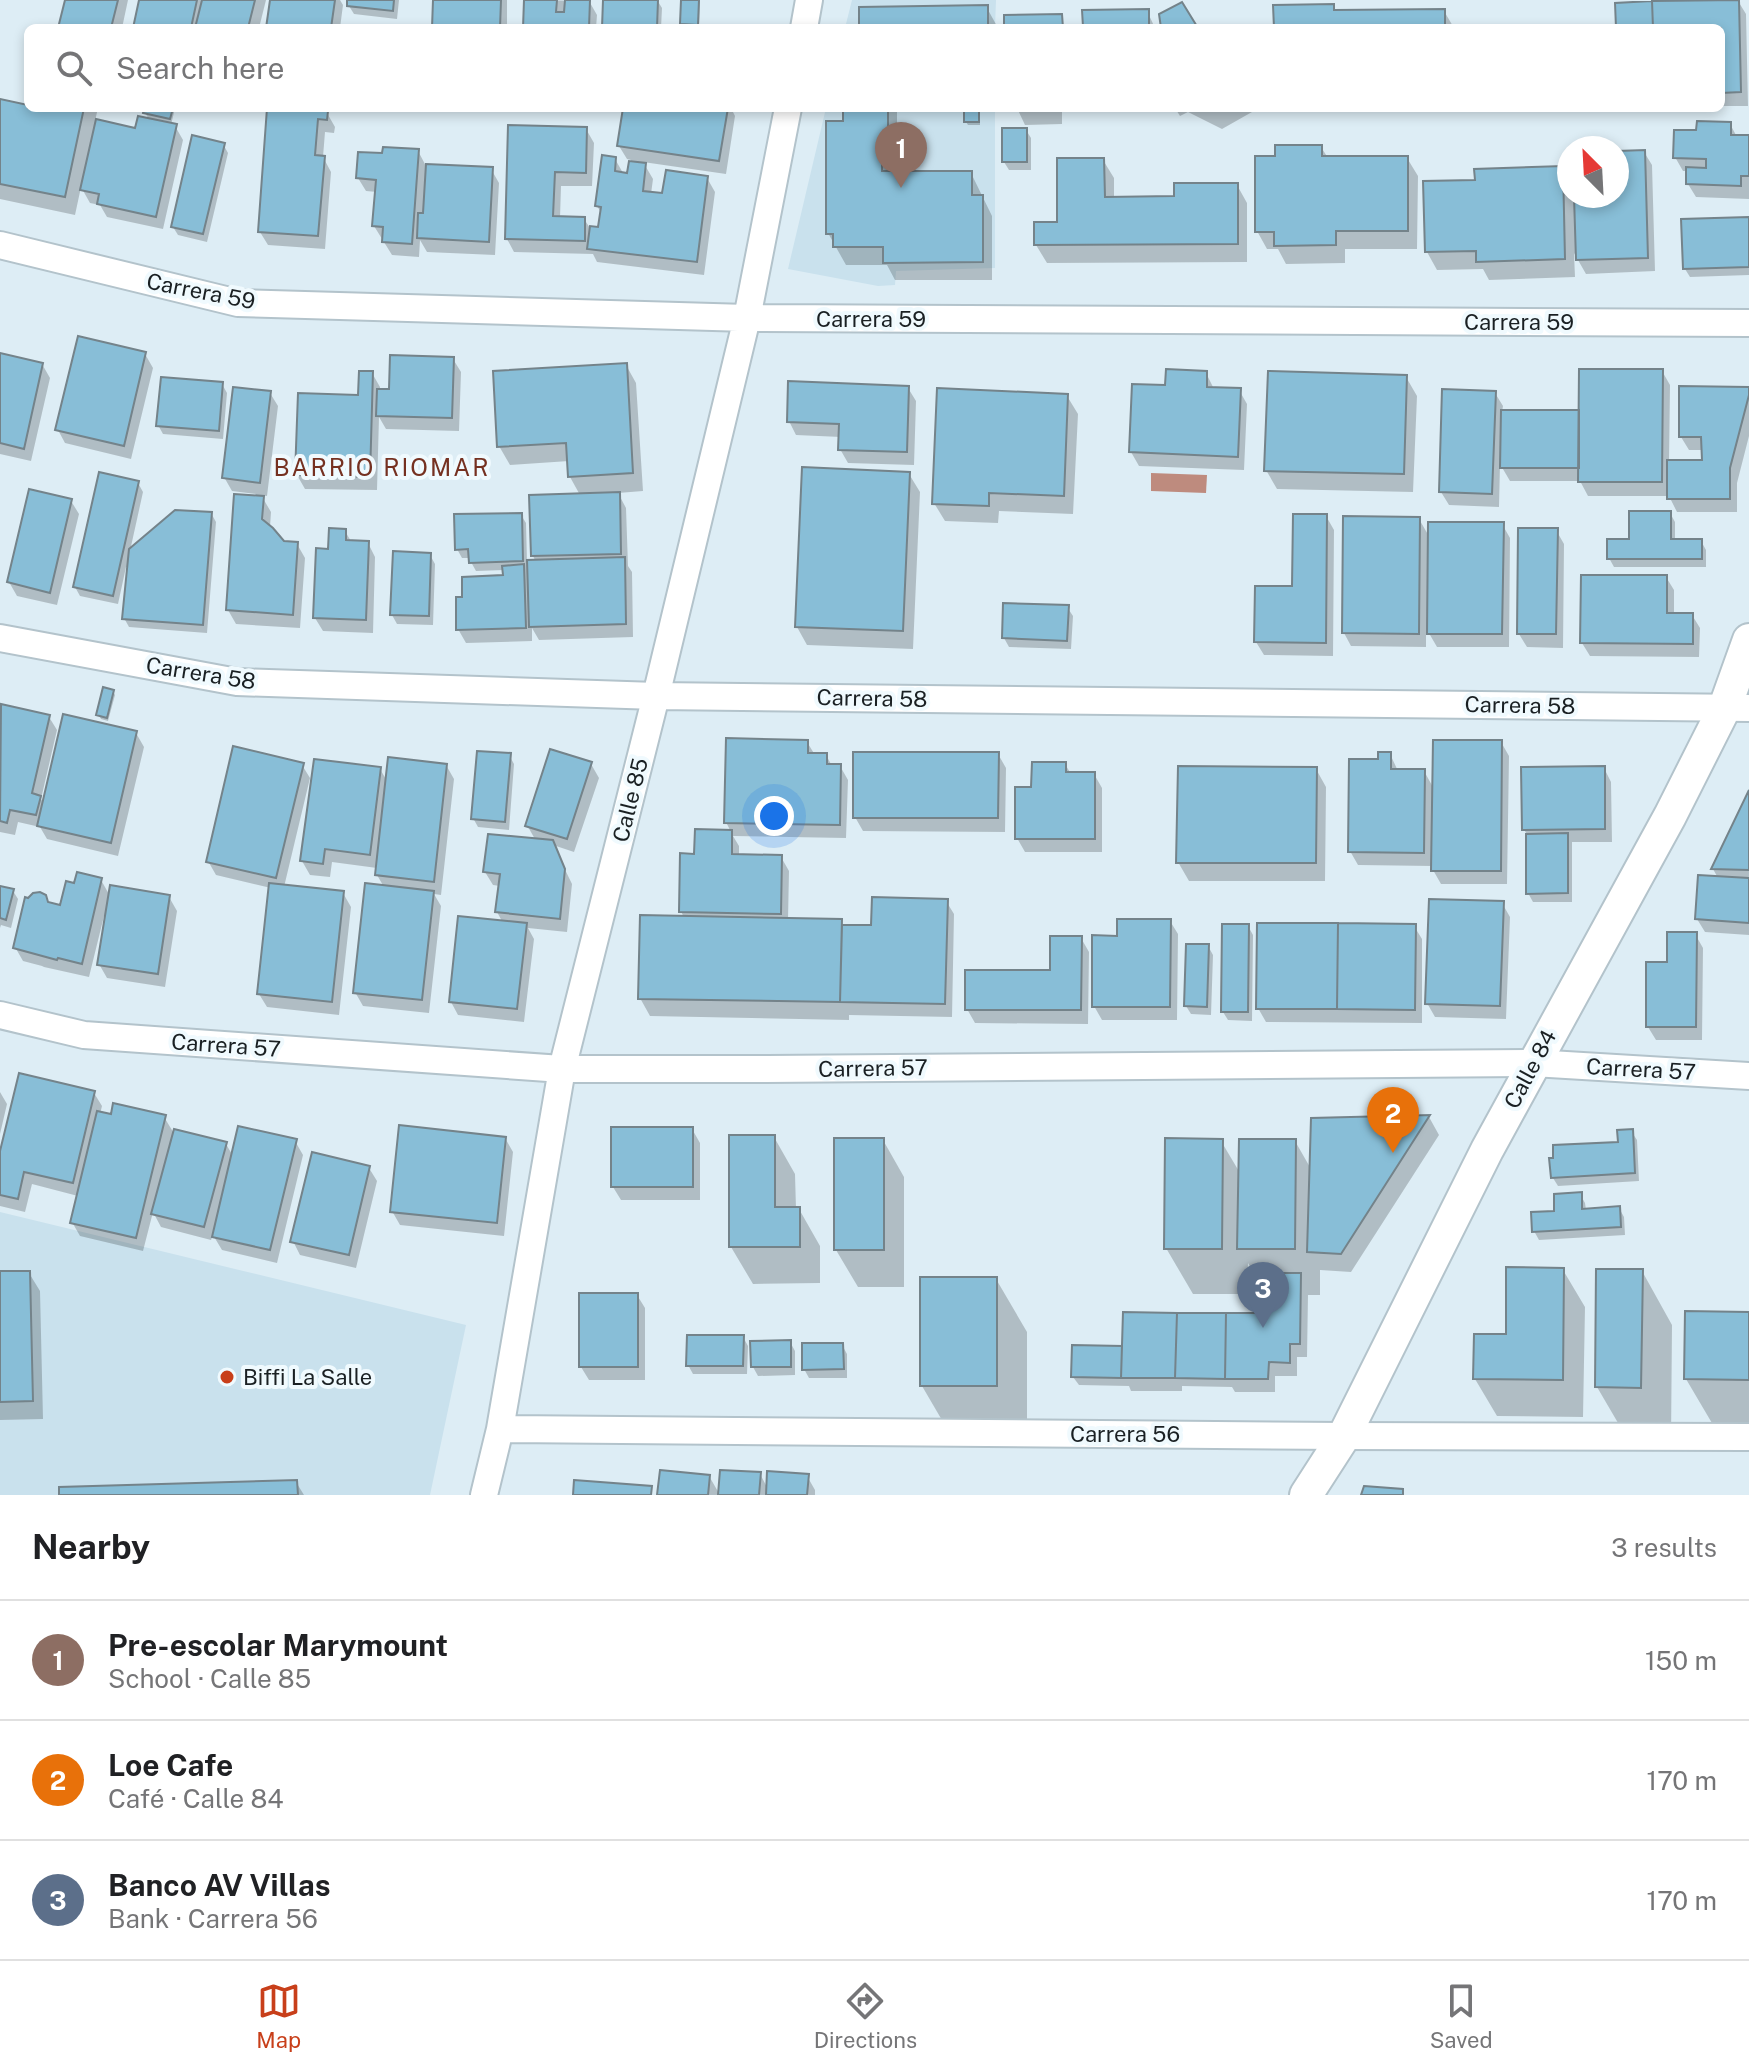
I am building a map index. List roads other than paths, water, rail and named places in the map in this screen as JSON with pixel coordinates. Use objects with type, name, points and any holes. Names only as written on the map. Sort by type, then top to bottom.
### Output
[{"type":"street","points":[[805,24],[809,0]]},
{"type":"street","name":"Calle 85","points":[[484,1495],[500,1429],[562,1069],[747,318],[787,112]]},
{"type":"street","name":"Carrera 59","points":[[0,245],[238,303],[747,318],[1749,323]]},
{"type":"street","name":"Carrera 58","points":[[0,638],[237,682],[656,696],[1737,708]]},
{"type":"street","name":"Calle 84","points":[[1306,1495],[1344,1436],[1533,1063],[1670,816],[1737,708],[1749,640]]},
{"type":"street","name":"Carrera 57","points":[[0,1015],[84,1035],[562,1069],[1533,1063],[1749,1076]]},
{"type":"street","name":"Carrera 56","points":[[500,1429],[1749,1437]]},
{"type":"place","name":"Pre-escolar Marymount","points":[[901,188]]},
{"type":"place","name":"Loe Cafe","points":[[1393,1153]]},
{"type":"place","name":"Banco AV Villas","points":[[1263,1328]]},
{"type":"place","name":"Biffi La Salle","points":[[227,1377]]},
{"type":"district","name":"BARRIO RIOMAR","points":[[382,467]]}]
